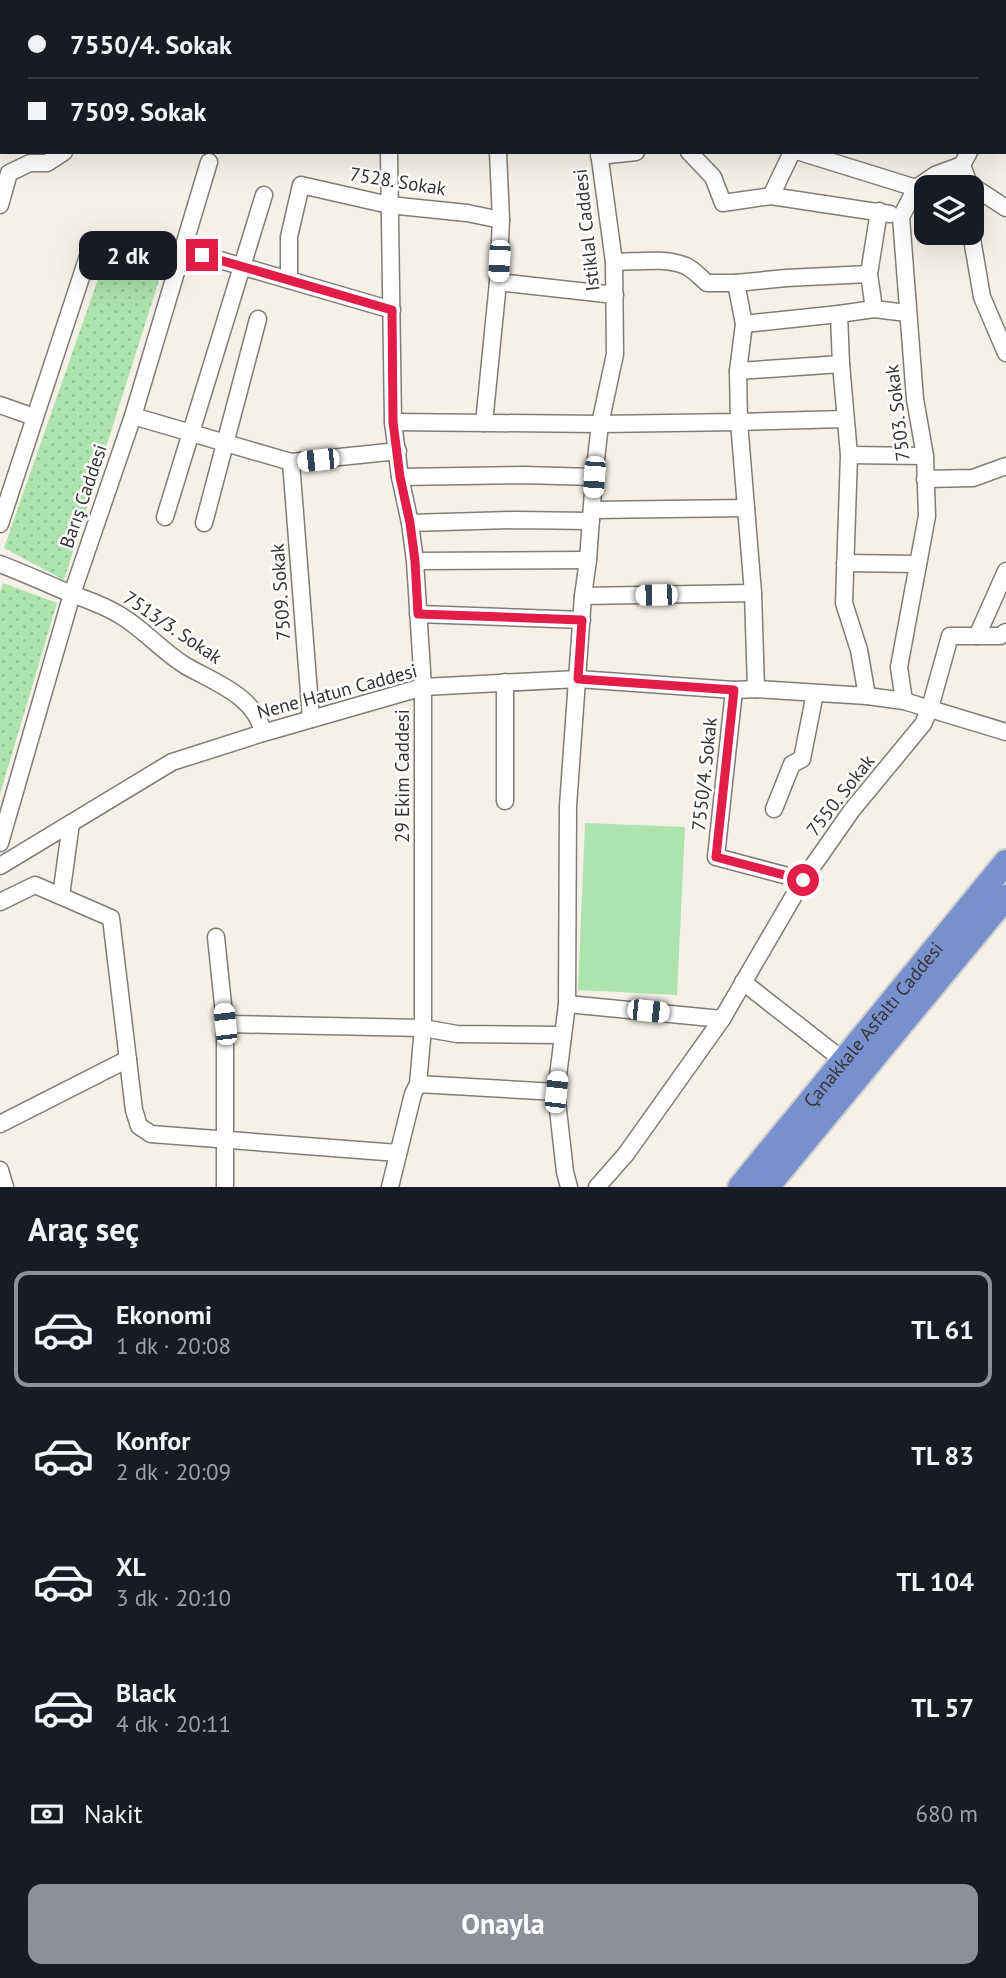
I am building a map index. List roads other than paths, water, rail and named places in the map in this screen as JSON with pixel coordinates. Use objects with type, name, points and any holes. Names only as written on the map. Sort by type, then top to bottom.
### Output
[{"type":"highway","name":"Çanakkale Asfaltı Caddesi","points":[[740,1187],[1006,862]]},
{"type":"highway","name":"Çanakkale Asfaltı Caddesi","points":[[767,1187],[1006,897]]},
{"type":"street","points":[[0,205],[9,173],[30,163],[47,163],[61,154]]},
{"type":"street","name":"29 Ekim Caddesi","points":[[389,154],[393,422],[415,561],[423,687],[423,1028],[418,1084],[413,1094],[390,1187]]},
{"type":"street","points":[[484,423],[498,282],[501,220],[498,154]]},
{"type":"street","name":"Istiklal Caddesi","points":[[569,1187],[556,1092],[567,1004],[568,806],[594,477],[600,424],[615,354],[614,262],[599,154]]},
{"type":"street","points":[[691,154],[713,177],[723,203],[771,196],[901,217],[914,192]]},
{"type":"street","points":[[771,196],[791,154]]},
{"type":"street","points":[[806,154],[914,187]]},
{"type":"street","points":[[935,175],[965,159]]},
{"type":"street","name":"Barış Caddesi","points":[[0,843],[72,594],[133,416],[209,162]]},
{"type":"street","name":"7528. Sokak","points":[[289,280],[289,237],[301,185],[389,205],[467,213],[501,220]]},
{"type":"street","points":[[984,194],[1006,208]]},
{"type":"street","points":[[165,517],[264,195]]},
{"type":"street","points":[[874,309],[869,274],[879,212]]},
{"type":"street","name":"7503. Sokak","points":[[901,217],[915,399],[925,456],[927,516],[899,667],[904,701]]},
{"type":"street","points":[[973,245],[982,297],[1006,353]]},
{"type":"street","points":[[182,249],[392,310]]},
{"type":"street","points":[[0,524],[89,253]]},
{"type":"street","points":[[614,262],[672,262],[694,271],[707,284],[869,274]]},
{"type":"street","points":[[498,282],[615,295]]},
{"type":"street","points":[[736,283],[744,324],[738,372],[739,422],[753,593],[756,689]]},
{"type":"street","points":[[744,324],[874,309],[907,313]]},
{"type":"street","points":[[839,314],[849,454],[844,603],[859,649],[867,696]]},
{"type":"street","points":[[204,523],[258,319]]},
{"type":"street","points":[[738,372],[841,365]]},
{"type":"street","points":[[0,405],[34,416]]},
{"type":"street","points":[[133,416],[292,463],[398,451]]},
{"type":"street","points":[[393,422],[600,424],[845,419]]},
{"type":"street","points":[[849,454],[925,456]]},
{"type":"street","name":"7509. Sokak","points":[[292,463],[311,719]]},
{"type":"street","points":[[925,479],[973,478],[1006,466]]},
{"type":"street","points":[[400,477],[594,477]]},
{"type":"street","points":[[410,523],[746,508]]},
{"type":"street","points":[[415,561],[588,560]]},
{"type":"street","points":[[845,563],[918,564]]},
{"type":"street","name":"7513/3. Sokak","points":[[0,564],[104,606],[136,625],[169,654],[251,707],[261,721],[262,733]]},
{"type":"street","points":[[1006,571],[976,636],[1000,636],[1006,632]]},
{"type":"street","points":[[583,596],[753,593]]},
{"type":"street","points":[[418,614],[582,620]]},
{"type":"street","name":"7550. Sokak","points":[[597,1187],[626,1154],[722,1019],[803,880],[852,810],[923,724],[950,636],[976,636]]},
{"type":"street","name":"Nene Hatun Caddesi","points":[[0,866],[172,762],[423,687],[578,679],[867,696],[904,701],[1006,732]]},
{"type":"street","points":[[505,682],[505,801]]},
{"type":"street","name":"7550/4. Sokak","points":[[734,690],[716,857],[803,880]]},
{"type":"street","points":[[774,809],[792,764],[802,759],[815,693]]},
{"type":"street","points":[[61,896],[71,823]]},
{"type":"street","points":[[0,902],[35,885],[111,918],[134,1110],[139,1126],[151,1135],[398,1153]]},
{"type":"street","points":[[216,937],[225,1024],[225,1187]]},
{"type":"street","points":[[743,982],[844,1061]]},
{"type":"street","points":[[567,1004],[722,1019]]},
{"type":"street","points":[[225,1024],[423,1028],[457,1034],[562,1035]]},
{"type":"street","points":[[0,1124],[128,1059]]},
{"type":"street","points":[[418,1084],[556,1092]]},
{"type":"street","points":[[0,1170],[5,1187]]}]
